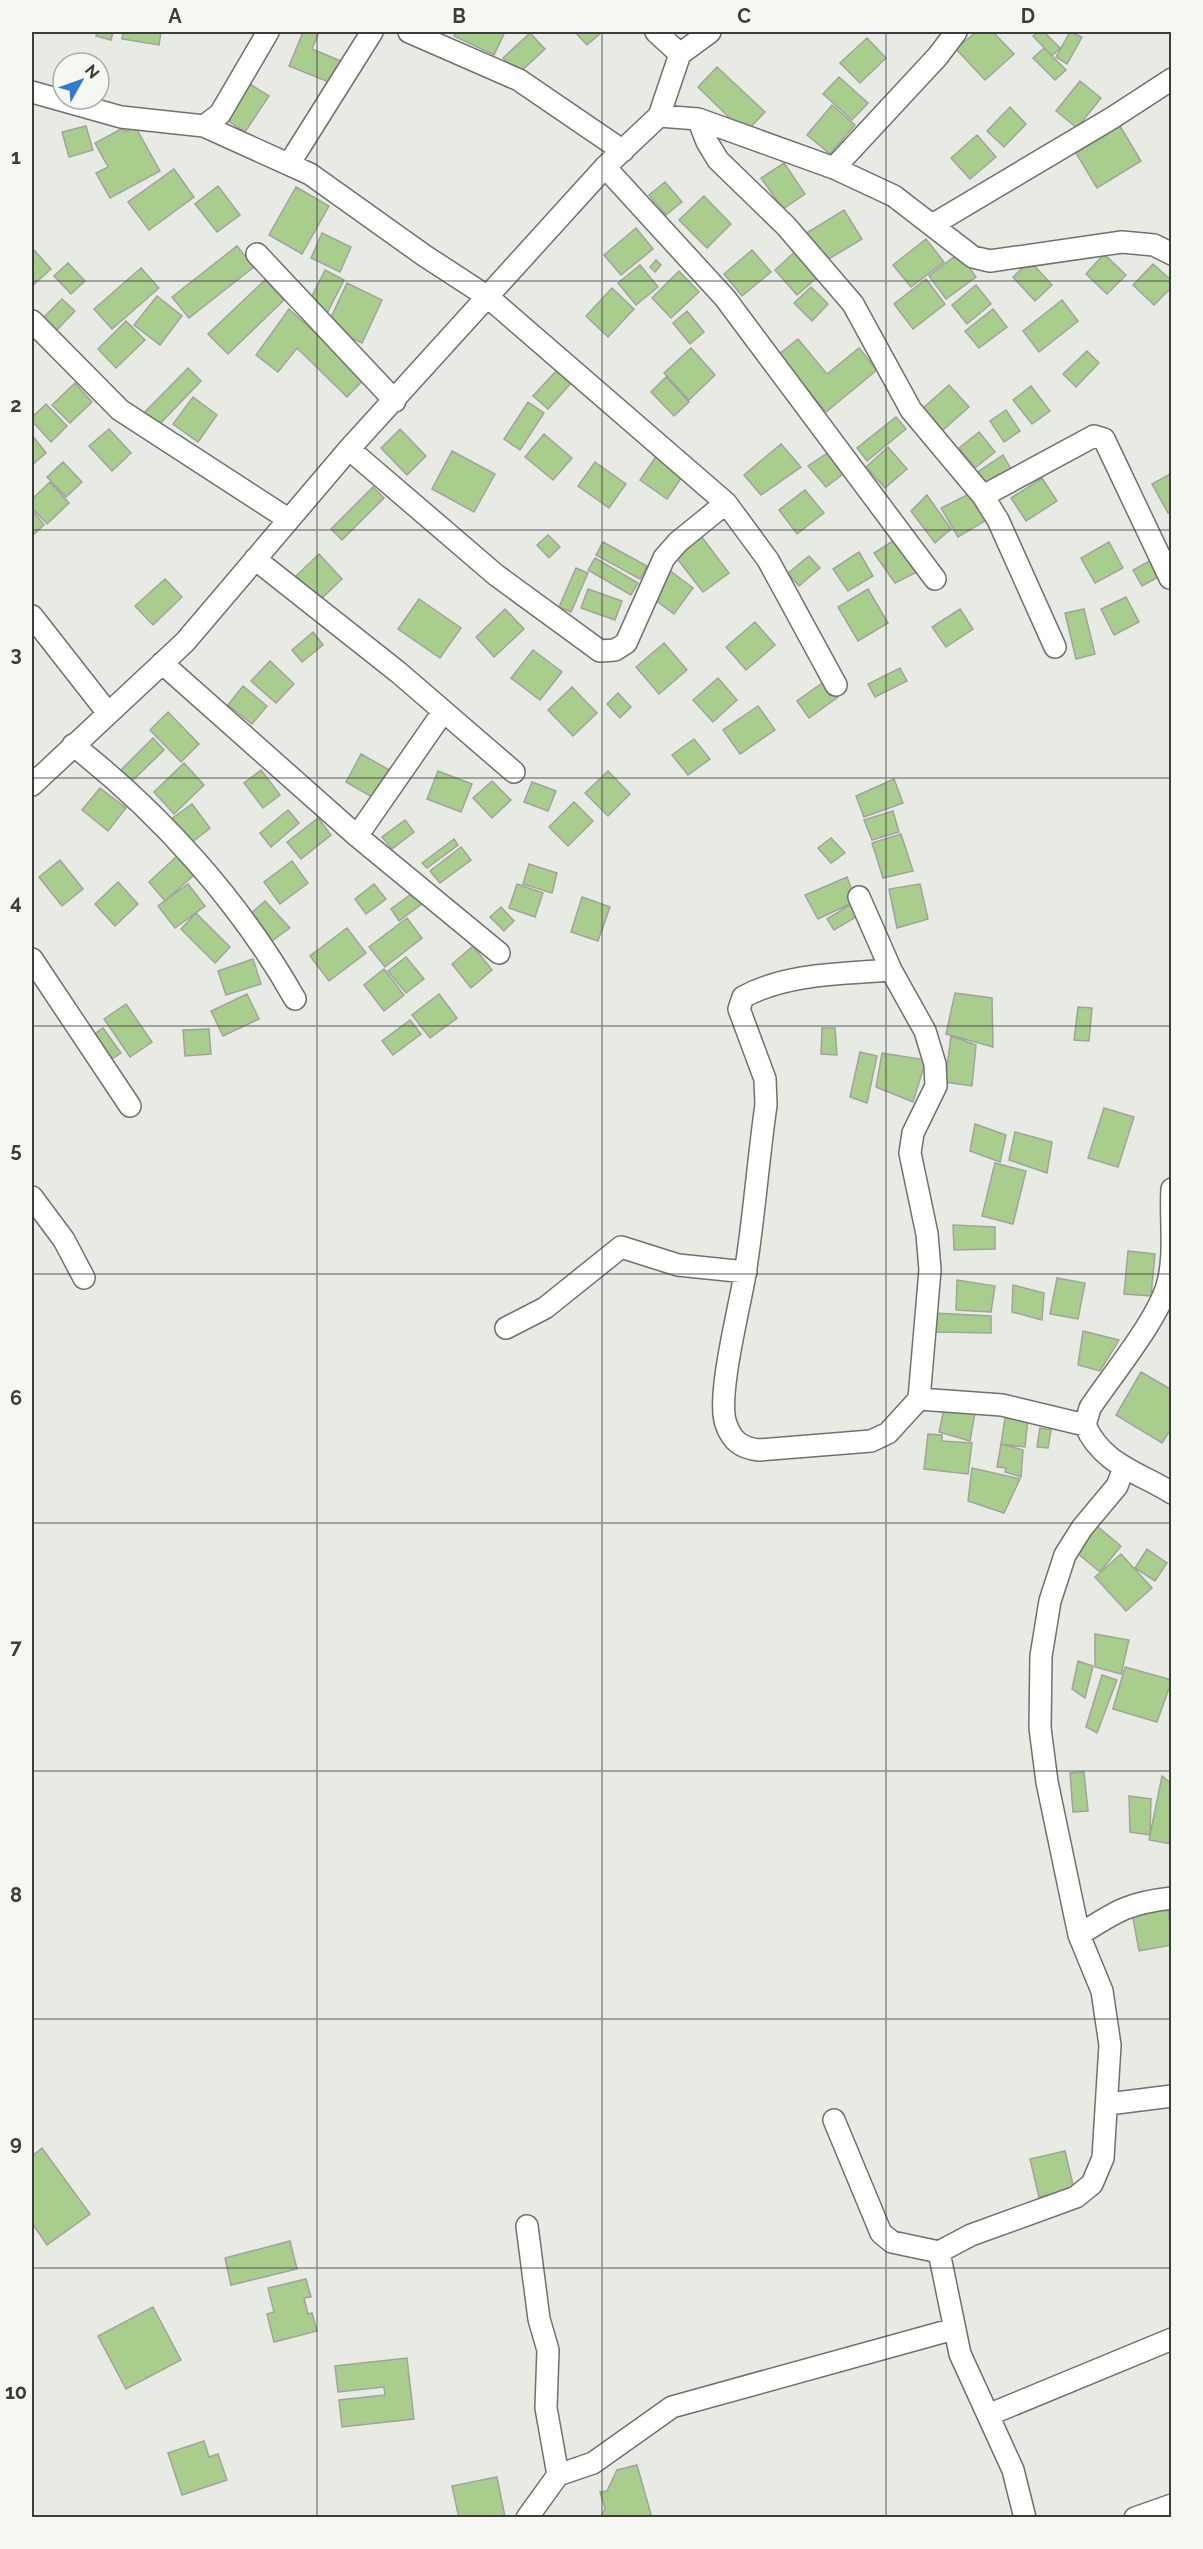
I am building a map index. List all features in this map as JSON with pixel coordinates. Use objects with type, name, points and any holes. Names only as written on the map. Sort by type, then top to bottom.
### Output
[{"type":"street","points":[[204,126],[219,114],[268,32]]},
{"type":"street","points":[[289,164],[372,32]]},
{"type":"street","points":[[409,32],[519,80],[623,151]]},
{"type":"street","points":[[656,32],[680,54]]},
{"type":"street","points":[[32,785],[185,642],[349,449],[605,167],[659,116],[680,54],[710,32]]},
{"type":"street","points":[[834,168],[938,56],[956,32]]},
{"type":"street","points":[[932,225],[1082,136],[1172,79]]},
{"type":"street","points":[[32,92],[121,117],[204,126],[289,164],[310,174],[425,256],[488,297],[726,503],[768,560],[836,685]]},
{"type":"street","points":[[659,116],[698,119],[834,168],[894,196],[973,257],[990,261],[1122,242],[1154,246],[1172,254]]},
{"type":"street","points":[[698,119],[707,142],[718,160],[786,226],[853,303],[911,410],[983,496],[998,520],[1054,647]]},
{"type":"street","points":[[605,167],[725,297],[935,579]]},
{"type":"street","points":[[257,254],[395,401]]},
{"type":"street","points":[[32,321],[120,410],[288,519]]},
{"type":"street","points":[[983,496],[1094,436],[1104,440],[1170,578]]},
{"type":"street","points":[[349,449],[496,575],[600,651],[615,650],[626,643],[664,558],[678,542],[726,503]]},
{"type":"street","points":[[255,559],[398,672],[514,772]]},
{"type":"street","points":[[32,616],[108,713]]},
{"type":"street","points":[[162,663],[357,836],[499,953]]},
{"type":"street","points":[[357,836],[443,712]]},
{"type":"street","points":[[73,745],[128,791],[214,883],[275,964],[295,999]]},
{"type":"street","points":[[859,897],[891,970],[925,1031],[935,1064],[936,1086],[913,1133],[910,1153],[927,1234],[930,1270],[919,1399],[888,1433],[871,1441],[759,1450],[742,1448],[733,1438],[725,1422],[723,1396],[746,1272],[766,1105],[765,1079],[739,1009],[743,997],[761,988],[805,977],[891,970]]},
{"type":"street","points":[[32,958],[130,1106]]},
{"type":"street","points":[[1172,1189],[1171,1261],[1167,1286],[1157,1309],[1090,1408],[1085,1425],[1092,1443],[1124,1468],[1172,1493]]},
{"type":"street","points":[[32,1197],[64,1240],[84,1278]]},
{"type":"street","points":[[506,1329],[545,1308],[621,1246],[678,1265],[746,1272]]},
{"type":"street","points":[[919,1399],[1002,1406],[1085,1425]]},
{"type":"street","points":[[834,2120],[881,2233],[892,2242],[939,2252],[971,2235],[1076,2197],[1092,2184],[1103,2158],[1110,2045],[1102,1991],[1078,1935],[1047,1782],[1040,1728],[1041,1656],[1050,1601],[1065,1555],[1082,1528],[1112,1493],[1124,1468]]},
{"type":"street","points":[[1078,1935],[1117,1911],[1138,1902],[1172,1898]]},
{"type":"street","points":[[1108,2104],[1172,2096]]},
{"type":"street","points":[[527,2226],[539,2319],[548,2350],[546,2409],[558,2475]]},
{"type":"street","points":[[939,2252],[960,2354],[1013,2470],[1024,2517]]},
{"type":"street","points":[[527,2517],[558,2475],[593,2463],[672,2407],[954,2329]]},
{"type":"street","points":[[988,2415],[1172,2339]]},
{"type":"street","points":[[1135,2517],[1172,2505]]},
{"type":"building","points":[[97,32],[113,32],[111,40],[96,36]]},
{"type":"building","points":[[123,32],[161,32],[159,45],[122,39]]},
{"type":"building","points":[[303,32],[319,32],[312,49],[343,62],[334,84],[289,66]]},
{"type":"building","points":[[456,32],[505,32],[494,55],[454,36]]},
{"type":"building","points":[[575,32],[602,32],[587,45]]},
{"type":"building","points":[[976,32],[993,32],[1014,54],[985,80],[956,49]]},
{"type":"building","points":[[1038,32],[1044,32],[1060,48],[1052,56],[1033,36]]},
{"type":"building","points":[[1070,32],[1082,37],[1067,64],[1056,57]]},
{"type":"building","points":[[530,33],[545,49],[518,74],[503,58]]},
{"type":"building","points":[[867,38],[886,58],[860,83],[840,63]]},
{"type":"building","points":[[1044,48],[1066,70],[1055,80],[1033,58]]},
{"type":"building","points":[[717,67],[765,112],[745,133],[698,87]]},
{"type":"building","points":[[839,77],[868,103],[852,120],[823,94]]},
{"type":"building","points":[[1080,81],[1101,98],[1077,128],[1056,111]]},
{"type":"building","points":[[250,84],[269,96],[245,132],[227,120]]},
{"type":"building","points":[[832,105],[855,125],[830,154],[807,135]]},
{"type":"building","points":[[1010,107],[1026,124],[1004,147],[987,131]]},
{"type":"building","points":[[86,126],[93,150],[69,157],[62,132]]},
{"type":"building","points":[[135,126],[160,171],[110,198],[96,173],[108,167],[95,143],[123,128],[125,132]]},
{"type":"building","points":[[1120,126],[1141,161],[1097,188],[1076,153]]},
{"type":"building","points":[[977,135],[996,157],[970,179],[951,158]]},
{"type":"building","points":[[784,163],[805,194],[783,209],[761,178]]},
{"type":"building","points":[[174,169],[194,197],[149,230],[128,202]]},
{"type":"building","points":[[665,182],[682,202],[666,215],[649,195]]},
{"type":"building","points":[[218,186],[240,215],[217,232],[195,204]]},
{"type":"building","points":[[296,187],[329,206],[302,254],[269,235]]},
{"type":"building","points":[[704,196],[731,224],[707,248],[679,220]]},
{"type":"building","points":[[844,210],[862,239],[822,263],[805,234]]},
{"type":"building","points":[[636,228],[653,249],[621,275],[604,255]]},
{"type":"building","points":[[322,233],[351,247],[340,272],[311,258]]},
{"type":"building","points":[[926,239],[944,262],[911,287],[893,265]]},
{"type":"building","points":[[237,246],[254,267],[189,318],[172,297]]},
{"type":"building","points":[[34,250],[51,269],[32,286],[32,252]]},
{"type":"building","points":[[752,250],[771,272],[742,296],[724,274]]},
{"type":"building","points":[[797,250],[819,276],[797,295],[775,270]]},
{"type":"building","points":[[959,253],[976,277],[946,299],[929,276]]},
{"type":"building","points":[[1104,254],[1126,275],[1107,294],[1086,274]]},
{"type":"building","points":[[656,260],[661,265],[655,272],[650,267]]},
{"type":"building","points":[[1030,261],[1052,285],[1035,301],[1013,277]]},
{"type":"building","points":[[68,263],[85,281],[71,294],[54,276]]},
{"type":"building","points":[[1153,264],[1172,281],[1172,287],[1154,305],[1133,285]]},
{"type":"building","points":[[640,265],[658,287],[636,305],[618,283]]},
{"type":"building","points":[[141,268],[159,288],[112,329],[94,309]]},
{"type":"building","points":[[325,270],[344,280],[323,321],[304,312]]},
{"type":"building","points":[[679,271],[699,292],[671,318],[652,298]]},
{"type":"building","points":[[926,279],[945,304],[913,329],[894,304]]},
{"type":"building","points":[[265,280],[284,300],[228,354],[208,334]]},
{"type":"building","points":[[347,283],[382,300],[362,343],[327,326]]},
{"type":"building","points":[[976,285],[991,304],[967,324],[952,305]]},
{"type":"building","points":[[811,287],[828,304],[812,321],[794,303]]},
{"type":"building","points":[[612,288],[634,309],[608,337],[586,316]]},
{"type":"building","points":[[157,296],[182,316],[160,345],[134,325]]},
{"type":"building","points":[[62,299],[75,311],[53,334],[40,321]]},
{"type":"building","points":[[1062,300],[1078,321],[1039,352],[1023,331]]},
{"type":"building","points":[[289,309],[365,378],[347,397],[297,348],[278,372],[256,355]]},
{"type":"building","points":[[993,309],[1007,327],[979,348],[965,331]]},
{"type":"building","points":[[687,311],[704,332],[690,344],[673,323]]},
{"type":"building","points":[[126,321],[145,340],[116,368],[98,349]]},
{"type":"building","points":[[798,339],[827,374],[859,348],[877,370],[826,412],[779,354]]},
{"type":"building","points":[[691,348],[715,375],[689,400],[664,373]]},
{"type":"building","points":[[1087,351],[1099,363],[1076,387],[1063,374]]},
{"type":"building","points":[[188,368],[201,381],[153,431],[139,418]]},
{"type":"building","points":[[557,370],[571,383],[548,409],[533,396]]},
{"type":"building","points":[[666,377],[689,402],[674,416],[651,392]]},
{"type":"building","points":[[75,383],[92,402],[70,423],[52,405]]},
{"type":"building","points":[[949,385],[969,407],[942,431],[922,409]]},
{"type":"building","points":[[1031,386],[1050,411],[1032,424],[1013,400]]},
{"type":"building","points":[[193,397],[217,415],[198,442],[173,424]]},
{"type":"building","points":[[528,402],[544,413],[520,450],[504,439]]},
{"type":"building","points":[[46,404],[67,426],[51,442],[32,421],[32,417]]},
{"type":"building","points":[[1006,410],[1020,431],[1004,442],[990,421]]},
{"type":"building","points":[[896,417],[906,429],[867,461],[857,448]]},
{"type":"building","points":[[109,429],[131,453],[112,471],[89,446]]},
{"type":"building","points":[[400,429],[426,456],[407,475],[381,448]]},
{"type":"building","points":[[979,432],[995,452],[975,468],[959,448]]},
{"type":"building","points":[[544,434],[572,458],[553,480],[525,457]]},
{"type":"building","points":[[32,435],[46,453],[32,465]]},
{"type":"building","points":[[781,444],[801,467],[761,495],[744,475]]},
{"type":"building","points":[[888,447],[907,469],[885,488],[866,467]]},
{"type":"building","points":[[832,450],[847,471],[826,487],[808,466]]},
{"type":"building","points":[[452,451],[495,474],[474,512],[432,489]]},
{"type":"building","points":[[657,455],[684,474],[667,499],[640,480]]},
{"type":"building","points":[[1003,455],[1011,469],[984,486],[976,473]]},
{"type":"building","points":[[63,462],[82,482],[66,497],[47,477]]},
{"type":"building","points":[[595,462],[626,484],[609,508],[578,486]]},
{"type":"building","points":[[1172,473],[1172,512],[1168,513],[1152,484]]},
{"type":"building","points":[[1042,478],[1057,501],[1026,521],[1011,498]]},
{"type":"building","points":[[50,482],[69,503],[47,524],[32,508],[32,499]]},
{"type":"building","points":[[373,487],[384,498],[342,540],[331,529]]},
{"type":"building","points":[[805,490],[824,513],[797,534],[779,510]]},
{"type":"building","points":[[971,493],[988,519],[958,537],[941,508]]},
{"type":"building","points":[[927,495],[951,529],[935,543],[911,511]]},
{"type":"building","points":[[32,510],[44,525],[32,536]]},
{"type":"building","points":[[548,535],[560,547],[549,558],[537,545]]},
{"type":"building","points":[[701,536],[729,573],[703,592],[675,556]]},
{"type":"building","points":[[899,537],[921,570],[895,583],[874,553]]},
{"type":"building","points":[[603,542],[647,566],[640,579],[596,555]]},
{"type":"building","points":[[1109,542],[1123,568],[1095,583],[1081,558]]},
{"type":"building","points":[[859,552],[873,576],[848,591],[833,569]]},
{"type":"building","points":[[319,554],[342,579],[319,601],[296,576]]},
{"type":"building","points":[[809,556],[820,568],[799,586],[788,573]]},
{"type":"building","points":[[595,558],[638,583],[631,595],[588,570]]},
{"type":"building","points":[[1153,559],[1162,575],[1142,586],[1133,570]]},
{"type":"building","points":[[576,568],[588,573],[571,612],[559,607]]},
{"type":"building","points":[[669,570],[693,588],[674,614],[650,596]]},
{"type":"building","points":[[165,579],[182,597],[153,625],[135,606]]},
{"type":"building","points":[[588,589],[622,601],[615,620],[581,608]]},
{"type":"building","points":[[868,589],[888,623],[858,641],[838,607]]},
{"type":"building","points":[[1126,597],[1139,622],[1114,635],[1101,609]]},
{"type":"building","points":[[419,599],[461,628],[440,658],[398,629]]},
{"type":"building","points":[[505,609],[524,629],[494,657],[476,637]]},
{"type":"building","points":[[960,609],[973,629],[946,647],[932,627]]},
{"type":"building","points":[[1084,609],[1095,654],[1076,659],[1065,613]]},
{"type":"building","points":[[755,622],[775,645],[746,670],[726,647]]},
{"type":"building","points":[[313,632],[323,645],[302,662],[292,650]]},
{"type":"building","points":[[664,643],[687,670],[659,694],[636,667]]},
{"type":"building","points":[[533,650],[562,672],[540,700],[511,678]]},
{"type":"building","points":[[270,661],[294,684],[276,703],[251,681]]},
{"type":"building","points":[[900,668],[907,681],[875,697],[868,684]]},
{"type":"building","points":[[718,678],[737,700],[713,722],[693,700]]},
{"type":"building","points":[[825,681],[838,697],[809,718],[797,701]]},
{"type":"building","points":[[243,686],[267,706],[252,724],[228,705]]},
{"type":"building","points":[[572,687],[597,713],[573,736],[548,710]]},
{"type":"building","points":[[618,693],[631,707],[620,718],[607,704]]},
{"type":"building","points":[[758,706],[775,730],[740,754],[723,730]]},
{"type":"building","points":[[168,712],[199,744],[181,762],[150,730]]},
{"type":"building","points":[[153,738],[164,750],[132,781],[121,770]]},
{"type":"building","points":[[694,739],[710,759],[688,775],[672,755]]},
{"type":"building","points":[[361,754],[393,772],[377,800],[346,782]]},
{"type":"building","points":[[184,763],[204,785],[174,814],[154,792]]},
{"type":"building","points":[[261,770],[280,795],[263,808],[244,783]]},
{"type":"building","points":[[438,771],[472,784],[461,812],[427,799]]},
{"type":"building","points":[[608,771],[630,794],[608,816],[585,793]]},
{"type":"building","points":[[894,779],[903,803],[864,817],[856,796]]},
{"type":"building","points":[[492,781],[511,800],[492,818],[473,798]]},
{"type":"building","points":[[532,782],[556,791],[548,811],[524,802]]},
{"type":"building","points":[[100,788],[126,808],[108,831],[82,810]]},
{"type":"building","points":[[574,802],[593,821],[568,846],[549,827]]},
{"type":"building","points":[[192,804],[210,828],[186,847],[167,822]]},
{"type":"building","points":[[288,810],[299,823],[271,847],[260,833]]},
{"type":"building","points":[[893,811],[899,832],[872,840],[864,820]]},
{"type":"building","points":[[318,818],[331,835],[301,859],[287,842]]},
{"type":"building","points":[[405,820],[414,832],[392,849],[382,837]]},
{"type":"building","points":[[901,834],[913,871],[883,878],[872,843]]},
{"type":"building","points":[[831,838],[845,853],[831,863],[818,848]]},
{"type":"building","points":[[454,839],[458,845],[427,868],[422,863]]},
{"type":"building","points":[[461,847],[471,860],[440,883],[430,871]]},
{"type":"building","points":[[177,856],[194,875],[165,901],[149,882]]},
{"type":"building","points":[[60,860],[83,889],[62,906],[39,877]]},
{"type":"building","points":[[292,861],[308,883],[280,904],[264,882]]},
{"type":"building","points":[[529,864],[557,873],[552,893],[523,884]]},
{"type":"building","points":[[847,877],[856,901],[818,919],[805,895]]},
{"type":"building","points":[[118,882],[138,904],[115,926],[95,904]]},
{"type":"building","points":[[188,884],[205,906],[175,928],[158,906]]},
{"type":"building","points":[[374,884],[386,899],[366,914],[355,899]]},
{"type":"building","points":[[517,884],[543,893],[535,917],[509,908]]},
{"type":"building","points":[[920,884],[928,919],[897,928],[889,889]]},
{"type":"building","points":[[414,892],[423,903],[399,921],[391,909]]},
{"type":"building","points":[[582,897],[610,907],[598,941],[571,932]]},
{"type":"building","points":[[265,901],[290,928],[269,943],[247,917]]},
{"type":"building","points":[[856,901],[861,914],[834,930],[827,919]]},
{"type":"building","points":[[501,907],[514,921],[504,931],[490,917]]},
{"type":"building","points":[[196,913],[230,947],[215,963],[181,929]]},
{"type":"building","points":[[407,918],[422,938],[385,967],[369,947]]},
{"type":"building","points":[[347,928],[366,953],[329,981],[310,956]]},
{"type":"building","points":[[473,946],[492,970],[471,988],[452,964]]},
{"type":"building","points":[[406,957],[424,979],[406,993],[388,971]]},
{"type":"building","points":[[253,959],[261,984],[226,995],[218,971]]},
{"type":"building","points":[[384,969],[404,995],[384,1011],[364,985]]},
{"type":"building","points":[[955,993],[992,998],[993,1047],[946,1034]]},
{"type":"building","points":[[247,994],[259,1019],[223,1036],[211,1011]]},
{"type":"building","points":[[439,994],[457,1018],[430,1038],[412,1015]]},
{"type":"building","points":[[126,1004],[152,1042],[130,1057],[104,1019]]},
{"type":"building","points":[[1078,1007],[1092,1008],[1089,1041],[1074,1040]]},
{"type":"building","points":[[410,1020],[421,1034],[393,1055],[382,1041]]},
{"type":"building","points":[[103,1028],[121,1053],[103,1065],[86,1040]]},
{"type":"building","points":[[822,1028],[835,1028],[837,1055],[821,1054]]},
{"type":"building","points":[[209,1029],[211,1054],[185,1056],[183,1030]]},
{"type":"building","points":[[951,1036],[976,1045],[972,1086],[945,1082]]},
{"type":"building","points":[[860,1052],[877,1056],[867,1103],[850,1097]]},
{"type":"building","points":[[882,1053],[926,1060],[913,1102],[876,1087]]},
{"type":"building","points":[[1104,1108],[1134,1117],[1118,1167],[1088,1158]]},
{"type":"building","points":[[975,1124],[1006,1135],[1000,1162],[970,1151]]},
{"type":"building","points":[[1015,1132],[1052,1142],[1047,1173],[1009,1160]]},
{"type":"building","points":[[995,1163],[1026,1171],[1013,1224],[982,1216]]},
{"type":"building","points":[[953,1225],[995,1227],[995,1249],[954,1250]]},
{"type":"building","points":[[1128,1251],[1155,1254],[1151,1296],[1124,1294]]},
{"type":"building","points":[[1057,1278],[1085,1283],[1078,1319],[1050,1314]]},
{"type":"building","points":[[957,1280],[995,1286],[991,1312],[956,1310]]},
{"type":"building","points":[[1013,1285],[1044,1293],[1042,1320],[1012,1312]]},
{"type":"building","points":[[933,1313],[991,1316],[991,1333],[934,1332]]},
{"type":"building","points":[[1083,1331],[1119,1340],[1100,1371],[1078,1365]]},
{"type":"building","points":[[1141,1372],[1172,1390],[1172,1427],[1162,1443],[1116,1415]]},
{"type":"building","points":[[945,1404],[976,1407],[970,1441],[939,1432]]},
{"type":"building","points":[[1006,1412],[1028,1418],[1025,1447],[1001,1444]]},
{"type":"building","points":[[1040,1428],[1051,1430],[1048,1448],[1037,1447]]},
{"type":"building","points":[[928,1434],[942,1435],[942,1441],[972,1443],[968,1474],[924,1469]]},
{"type":"building","points":[[1001,1444],[1023,1450],[1021,1477],[1005,1472],[1006,1468],[997,1467]]},
{"type":"building","points":[[972,1468],[1020,1479],[1004,1513],[968,1501]]},
{"type":"building","points":[[1092,1522],[1121,1546],[1100,1572],[1071,1548]]},
{"type":"building","points":[[1147,1549],[1167,1563],[1155,1581],[1135,1568]]},
{"type":"building","points":[[1121,1554],[1152,1588],[1126,1611],[1095,1577]]},
{"type":"building","points":[[1095,1634],[1129,1640],[1121,1674],[1095,1667]]},
{"type":"building","points":[[1078,1661],[1093,1666],[1085,1698],[1072,1689]]},
{"type":"building","points":[[1125,1667],[1172,1680],[1157,1722],[1113,1709]]},
{"type":"building","points":[[1102,1675],[1117,1680],[1097,1733],[1086,1727]]},
{"type":"building","points":[[1084,1772],[1088,1811],[1073,1812],[1070,1773]]},
{"type":"building","points":[[1162,1776],[1172,1784],[1172,1844],[1149,1840]]},
{"type":"building","points":[[1129,1796],[1151,1799],[1150,1835],[1130,1832]]},
{"type":"building","points":[[1167,1900],[1172,1945],[1139,1951],[1131,1907]]},
{"type":"building","points":[[42,2148],[90,2214],[47,2245],[32,2223],[32,2156]]},
{"type":"building","points":[[1065,2151],[1074,2189],[1039,2197],[1030,2159]]},
{"type":"building","points":[[290,2241],[297,2269],[231,2285],[225,2258]]},
{"type":"building","points":[[306,2279],[311,2297],[304,2298],[308,2314],[312,2313],[317,2331],[274,2342],[267,2314],[274,2312],[268,2288]]},
{"type":"building","points":[[153,2307],[181,2360],[126,2389],[98,2336]]},
{"type":"building","points":[[407,2358],[414,2419],[342,2427],[339,2400],[385,2395],[384,2387],[338,2392],[335,2366]]},
{"type":"building","points":[[204,2441],[209,2457],[218,2454],[227,2480],[182,2495],[168,2453]]},
{"type":"building","points":[[637,2465],[652,2518],[600,2518],[605,2509],[600,2492],[607,2491],[617,2470]]},
{"type":"building","points":[[497,2477],[505,2517],[459,2518],[452,2486]]}]
